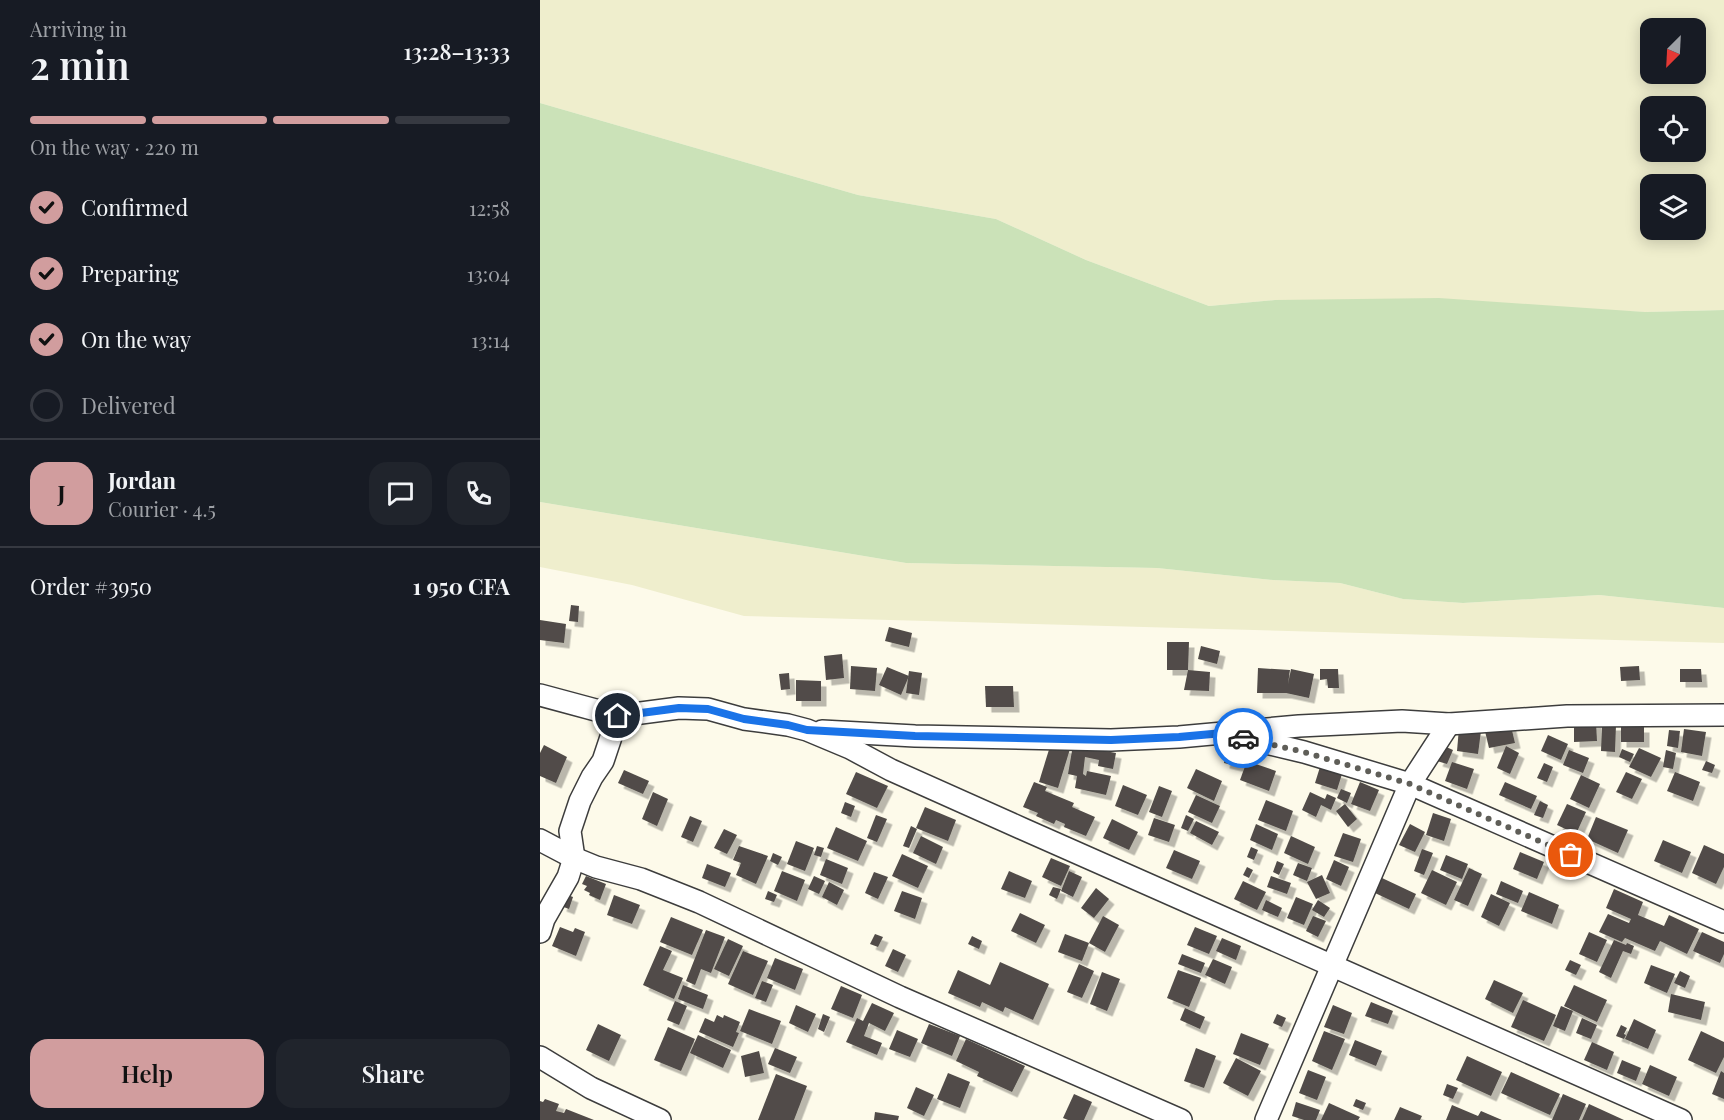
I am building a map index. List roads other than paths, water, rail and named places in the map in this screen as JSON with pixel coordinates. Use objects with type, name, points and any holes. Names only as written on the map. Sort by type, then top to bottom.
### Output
[{"type":"street","points":[[540,695],[618,716],[679,708],[708,709],[744,719],[807,730],[850,748],[891,770],[1682,1120]]},
{"type":"street","points":[[807,730],[899,735],[1111,740],[1402,721],[1449,724],[1567,716],[1724,714]]},
{"type":"street","points":[[540,932],[544,919],[568,877],[574,858],[570,831],[580,801],[603,761],[618,716]]},
{"type":"street","points":[[1266,1120],[1410,784],[1449,724]]},
{"type":"street","points":[[1223,733],[1304,752],[1410,784],[1724,922]]},
{"type":"street","points":[[891,770],[899,735]]},
{"type":"street","points":[[540,840],[596,867],[641,879],[699,902],[900,997],[1181,1120]]},
{"type":"street","points":[[540,1057],[591,1088],[660,1120]]}]
